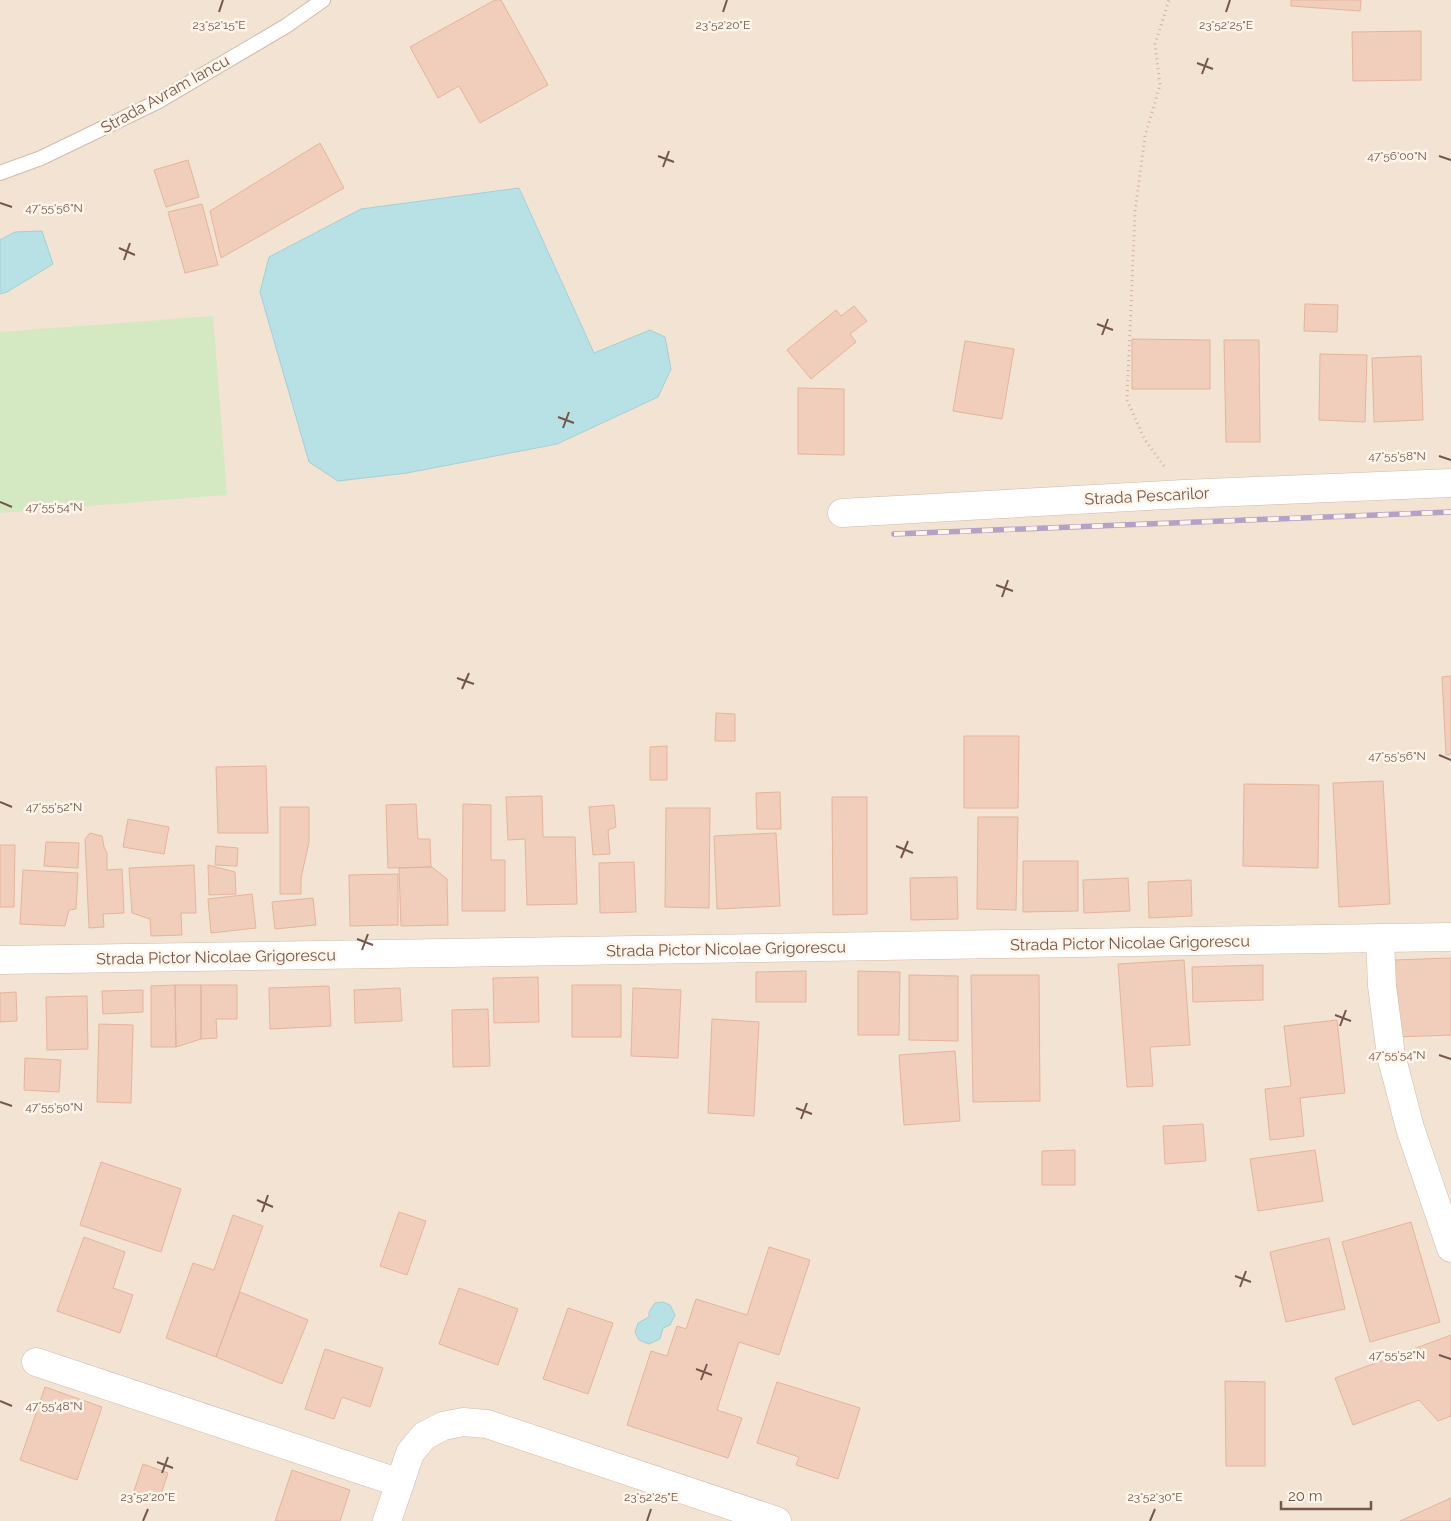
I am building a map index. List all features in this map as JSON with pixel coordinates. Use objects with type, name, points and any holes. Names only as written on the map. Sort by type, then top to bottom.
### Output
[{"type":"street","name":"Strada Pescarilor","points":[[842,513],[1184,494],[1451,483]]},
{"type":"street","name":"Strada Pictor Nicolae Grigorescu","points":[[0,960],[1451,937]]},
{"type":"street","points":[[1380,939],[1382,986],[1391,1055],[1410,1128],[1451,1248]]},
{"type":"street","points":[[36,1362],[400,1483]]},
{"type":"street","points":[[387,1521],[410,1453],[424,1436],[443,1426],[463,1422],[487,1424],[777,1521]]},
{"type":"lane","name":"Strada Avram Iancu","points":[[0,173],[41,158],[157,102],[286,26],[323,0]]},
{"type":"path","points":[[1169,0],[1155,44],[1160,85],[1145,136],[1135,212],[1127,400],[1145,440],[1184,494]]},
{"type":"shaded area","points":[[0,0],[1451,0],[1451,1521],[0,1521]]},
{"type":"green space","points":[[213,316],[227,495],[0,513],[0,332]]},
{"type":"water","points":[[519,188],[594,353],[650,330],[665,337],[671,369],[658,397],[557,444],[407,473],[338,481],[309,462],[260,292],[269,257],[361,209]]},
{"type":"water","points":[[42,231],[53,264],[7,292],[0,294],[0,240],[15,232]]},
{"type":"water","points":[[663,1302],[670,1305],[675,1315],[670,1325],[663,1328],[660,1339],[649,1344],[639,1340],[635,1332],[638,1323],[649,1317],[649,1312],[655,1303]]},
{"type":"building","points":[[495,0],[501,0],[548,85],[480,123],[459,86],[438,98],[410,47]]},
{"type":"building","points":[[1291,0],[1361,0],[1360,11],[1291,6]]},
{"type":"building","points":[[1421,31],[1421,80],[1353,81],[1352,32]]},
{"type":"building","points":[[320,143],[344,188],[221,258],[210,211]]},
{"type":"building","points":[[188,160],[199,197],[166,207],[154,170]]},
{"type":"building","points":[[202,204],[218,265],[185,273],[168,212]]},
{"type":"building","points":[[1305,304],[1338,305],[1337,332],[1304,331]]},
{"type":"building","points":[[854,306],[867,321],[850,334],[856,342],[811,379],[787,350],[836,310],[841,316]]},
{"type":"building","points":[[1132,339],[1210,340],[1210,389],[1132,389]]},
{"type":"building","points":[[1224,340],[1259,340],[1260,442],[1226,442]]},
{"type":"building","points":[[965,341],[1014,349],[1002,419],[953,411]]},
{"type":"building","points":[[1320,354],[1367,355],[1365,422],[1319,420]]},
{"type":"building","points":[[1421,356],[1423,420],[1374,422],[1372,358]]},
{"type":"building","points":[[798,388],[844,389],[844,455],[798,454]]},
{"type":"building","points":[[1451,676],[1451,755],[1446,755],[1442,677]]},
{"type":"building","points":[[716,713],[735,714],[735,741],[715,741]]},
{"type":"building","points":[[964,736],[1019,736],[1018,808],[964,808]]},
{"type":"building","points":[[667,746],[667,780],[650,780],[650,747]]},
{"type":"building","points":[[266,766],[268,833],[218,833],[216,767]]},
{"type":"building","points":[[1383,781],[1390,904],[1339,907],[1333,783]]},
{"type":"building","points":[[1244,784],[1319,785],[1318,868],[1243,866]]},
{"type":"building","points":[[780,792],[781,829],[757,829],[756,793]]},
{"type":"building","points":[[542,796],[543,837],[575,837],[577,904],[527,905],[525,839],[508,840],[506,797]]},
{"type":"building","points":[[832,797],[867,797],[867,914],[833,915]]},
{"type":"building","points":[[416,804],[418,839],[430,839],[431,867],[388,868],[386,805]]},
{"type":"building","points":[[463,804],[491,805],[491,860],[505,860],[505,911],[462,911]]},
{"type":"building","points":[[614,805],[616,827],[608,830],[610,854],[593,855],[589,807]]},
{"type":"building","points":[[280,807],[309,807],[309,842],[301,878],[301,894],[280,894]]},
{"type":"building","points":[[666,808],[710,808],[709,908],[665,907]]},
{"type":"building","points":[[978,817],[1018,817],[1016,910],[977,909]]},
{"type":"building","points":[[128,819],[169,827],[164,854],[123,847]]},
{"type":"building","points":[[90,833],[102,836],[107,853],[107,870],[122,869],[124,913],[103,914],[104,927],[89,928],[85,839]]},
{"type":"building","points":[[776,833],[780,906],[717,909],[714,836]]},
{"type":"building","points":[[46,842],[79,843],[78,868],[44,866]]},
{"type":"building","points":[[0,845],[15,845],[14,907],[0,907]]},
{"type":"building","points":[[216,846],[238,848],[237,866],[215,865]]},
{"type":"building","points":[[1023,861],[1078,861],[1078,911],[1023,912]]},
{"type":"building","points":[[634,862],[636,912],[600,913],[599,863]]},
{"type":"building","points":[[194,865],[196,913],[181,913],[182,935],[151,936],[150,919],[132,913],[129,868]]},
{"type":"building","points":[[208,865],[235,872],[236,894],[209,895]]},
{"type":"building","points":[[432,867],[447,879],[448,925],[401,926],[399,868]]},
{"type":"building","points":[[23,870],[78,873],[76,909],[69,910],[65,926],[20,924]]},
{"type":"building","points":[[398,874],[398,925],[350,926],[349,875]]},
{"type":"building","points":[[957,877],[958,919],[911,920],[910,878]]},
{"type":"building","points":[[1128,878],[1130,911],[1084,913],[1083,880]]},
{"type":"building","points":[[1191,880],[1192,916],[1149,918],[1148,882]]},
{"type":"building","points":[[252,894],[256,928],[211,933],[208,899]]},
{"type":"building","points":[[313,898],[316,925],[275,929],[272,902]]},
{"type":"building","points":[[1451,958],[1451,1035],[1397,1037],[1394,960]]},
{"type":"building","points":[[1184,960],[1190,1045],[1150,1047],[1153,1086],[1127,1087],[1118,964]]},
{"type":"building","points":[[1263,965],[1263,1000],[1193,1002],[1192,967]]},
{"type":"building","points":[[806,971],[806,1002],[756,1002],[756,972]]},
{"type":"building","points":[[858,971],[900,972],[899,1035],[858,1035]]},
{"type":"building","points":[[909,975],[958,976],[958,1041],[909,1040]]},
{"type":"building","points":[[971,975],[1039,975],[1040,1101],[973,1102]]},
{"type":"building","points":[[538,977],[539,1022],[494,1023],[493,978]]},
{"type":"building","points":[[175,985],[176,1047],[151,1047],[151,986]]},
{"type":"building","points":[[175,985],[201,985],[201,1039],[176,1047]]},
{"type":"building","points":[[201,985],[237,985],[237,1019],[216,1019],[217,1038],[201,1039]]},
{"type":"building","points":[[572,985],[621,985],[621,1037],[572,1037]]},
{"type":"building","points":[[329,986],[331,1026],[270,1029],[269,988]]},
{"type":"building","points":[[400,988],[402,1021],[355,1023],[354,990]]},
{"type":"building","points":[[633,988],[681,990],[678,1058],[631,1056]]},
{"type":"building","points":[[143,990],[143,1012],[103,1014],[102,991]]},
{"type":"building","points":[[16,992],[17,1021],[0,1022],[0,993]]},
{"type":"building","points":[[87,996],[88,1049],[47,1050],[46,997]]},
{"type":"building","points":[[488,1009],[490,1066],[453,1067],[452,1010]]},
{"type":"building","points":[[712,1019],[759,1022],[754,1116],[708,1113]]},
{"type":"building","points":[[1337,1020],[1345,1093],[1300,1098],[1304,1136],[1270,1140],[1265,1089],[1291,1086],[1284,1026]]},
{"type":"building","points":[[99,1024],[133,1025],[131,1103],[97,1102]]},
{"type":"building","points":[[955,1051],[960,1121],[904,1125],[899,1055]]},
{"type":"building","points":[[25,1058],[61,1060],[59,1092],[24,1090]]},
{"type":"building","points":[[1203,1124],[1206,1161],[1165,1164],[1163,1126]]},
{"type":"building","points":[[1075,1150],[1075,1185],[1042,1185],[1042,1151]]},
{"type":"building","points":[[1315,1150],[1323,1201],[1258,1211],[1250,1159]]},
{"type":"building","points":[[101,1162],[181,1189],[161,1252],[80,1225]]},
{"type":"building","points":[[399,1212],[426,1221],[407,1275],[380,1266]]},
{"type":"building","points":[[233,1215],[263,1226],[216,1357],[166,1338],[193,1263],[214,1270]]},
{"type":"building","points":[[1411,1222],[1440,1322],[1370,1342],[1342,1242]]},
{"type":"building","points":[[84,1237],[125,1252],[113,1288],[133,1295],[120,1333],[57,1311]]},
{"type":"building","points":[[1329,1238],[1345,1309],[1286,1322],[1270,1252]]},
{"type":"building","points":[[769,1247],[810,1260],[779,1355],[739,1342],[717,1410],[742,1418],[728,1458],[627,1425],[651,1351],[667,1356],[677,1326],[686,1329],[696,1299],[747,1315]]},
{"type":"building","points":[[459,1288],[518,1309],[498,1365],[439,1344]]},
{"type":"building","points":[[240,1292],[308,1320],[282,1384],[216,1357]]},
{"type":"building","points":[[568,1308],[613,1323],[588,1394],[543,1379]]},
{"type":"building","points":[[1451,1335],[1451,1416],[1438,1421],[1419,1400],[1353,1425],[1335,1378]]},
{"type":"building","points":[[325,1349],[383,1368],[370,1407],[342,1397],[334,1419],[305,1409]]},
{"type":"building","points":[[1225,1381],[1265,1382],[1265,1466],[1226,1466]]},
{"type":"building","points":[[777,1382],[860,1408],[838,1479],[796,1465],[799,1457],[757,1443]]},
{"type":"building","points":[[45,1387],[102,1407],[77,1480],[20,1460]]},
{"type":"building","points":[[143,1464],[168,1473],[159,1500],[134,1491]]},
{"type":"building","points":[[292,1470],[350,1490],[340,1521],[275,1521]]},
{"type":"building","points":[[1451,1498],[1451,1521],[1400,1521]]},
{"type":"railway","points":[[894,534],[1451,512]]}]
